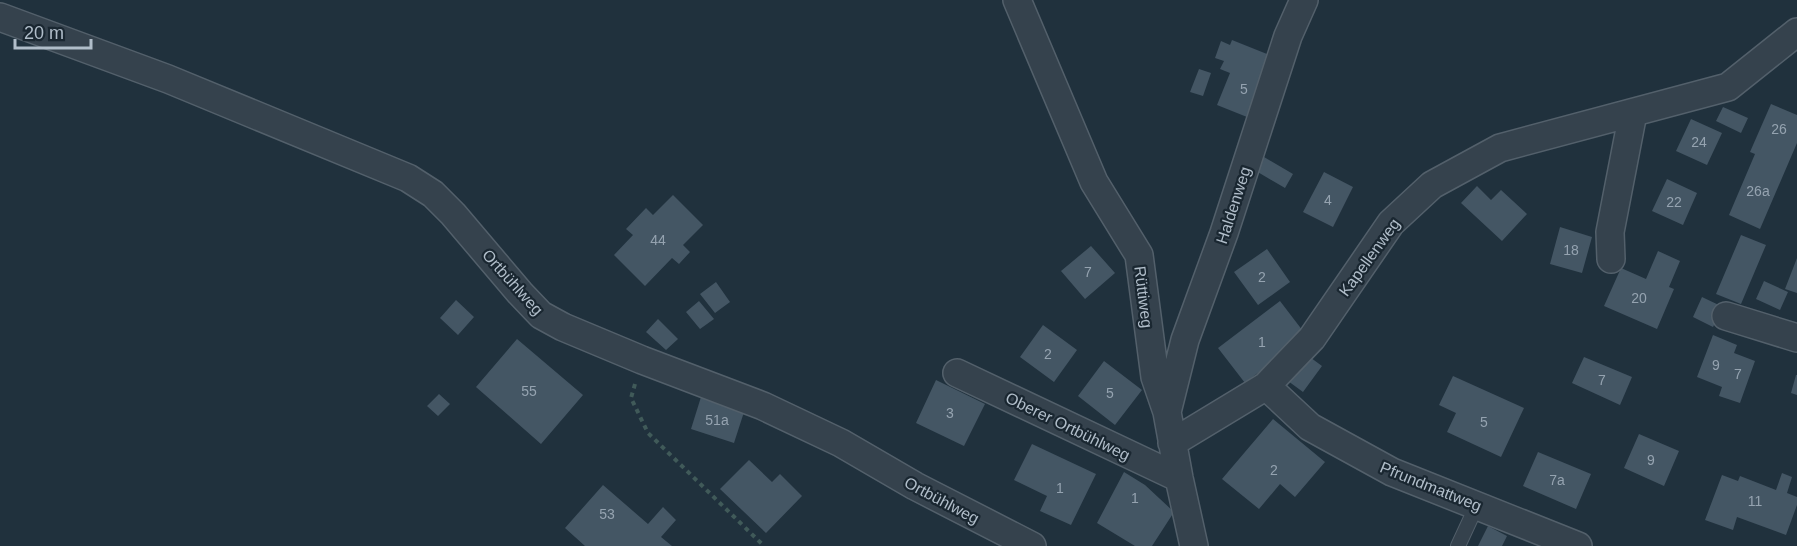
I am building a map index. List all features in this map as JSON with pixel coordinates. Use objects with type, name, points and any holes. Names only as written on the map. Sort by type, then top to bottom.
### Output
[{"type":"street","name":"Rüttiweg","points":[[1017,0],[1094,182],[1139,255],[1155,377],[1167,412],[1194,546]]},
{"type":"street","name":"Haldenweg","points":[[1167,412],[1185,340],[1224,233],[1288,36],[1304,0]]},
{"type":"street","name":"Ortbühlweg","points":[[0,17],[168,79],[408,178],[433,194],[453,214],[541,315],[563,327],[642,360],[763,405],[841,443],[952,506],[1032,546]]},
{"type":"street","name":"Kapellenweg","points":[[1172,443],[1266,386],[1312,338],[1391,223],[1432,185],[1500,148],[1728,87],[1797,32]]},
{"type":"street","points":[[1611,259],[1610,232],[1633,113]]},
{"type":"street","points":[[1726,316],[1797,338]]},
{"type":"street","name":"Oberer Ortbühlweg","points":[[957,373],[1179,478]]},
{"type":"street","name":"Pfrundmattweg","points":[[1266,386],[1310,427],[1392,472],[1578,546]]},
{"type":"lane","points":[[1458,546],[1477,505]]},
{"type":"path","points":[[642,360],[631,398],[648,433],[764,546]]},
{"type":"building","points":[[1232,40],[1277,58],[1252,119],[1217,105],[1230,73],[1220,69],[1224,61],[1215,58],[1221,41],[1230,45]]},
{"type":"building","points":[[1199,69],[1211,73],[1203,96],[1190,92]]},
{"type":"building","points":[[1771,104],[1797,115],[1797,143],[1760,229],[1729,215],[1755,154],[1750,152]]},
{"type":"building","points":[[1723,107],[1748,118],[1741,133],[1716,121]]},
{"type":"building","points":[[1691,119],[1722,133],[1707,165],[1676,151]]},
{"type":"building","points":[[1264,157],[1293,174],[1285,188],[1256,171]]},
{"type":"building","points":[[1324,172],[1353,187],[1333,227],[1303,212]]},
{"type":"building","points":[[1667,179],[1697,193],[1683,225],[1652,211]]},
{"type":"building","points":[[1477,186],[1491,200],[1501,190],[1527,214],[1502,241],[1461,203]]},
{"type":"building","points":[[673,195],[703,225],[683,245],[690,252],[679,264],[672,258],[645,286],[614,255],[633,235],[626,229],[646,208],[653,215]]},
{"type":"building","points":[[1560,227],[1592,237],[1582,273],[1550,264]]},
{"type":"building","points":[[1741,235],[1766,245],[1741,304],[1716,294]]},
{"type":"building","points":[[1091,246],[1115,273],[1085,299],[1061,271]]},
{"type":"building","points":[[1267,249],[1290,282],[1258,305],[1234,272]]},
{"type":"building","points":[[1658,251],[1680,261],[1669,287],[1674,289],[1657,329],[1604,306],[1621,268],[1646,279]]},
{"type":"building","points":[[1797,258],[1797,293],[1785,289]]},
{"type":"building","points":[[1764,281],[1788,292],[1780,310],[1756,299]]},
{"type":"building","points":[[716,282],[730,302],[715,313],[700,294]]},
{"type":"building","points":[[1702,297],[1723,307],[1713,327],[1693,317]]},
{"type":"building","points":[[456,300],[474,317],[458,335],[440,318]]},
{"type":"building","points":[[699,301],[714,319],[700,329],[686,312]]},
{"type":"building","points":[[1280,301],[1306,335],[1245,383],[1218,348]]},
{"type":"building","points":[[658,319],[678,339],[666,350],[646,332]]},
{"type":"building","points":[[1043,325],[1077,350],[1054,382],[1020,357]]},
{"type":"building","points":[[1713,335],[1737,345],[1734,353],[1755,361],[1740,403],[1719,396],[1722,387],[1697,377]]},
{"type":"building","points":[[517,339],[583,395],[541,444],[476,387]]},
{"type":"building","points":[[1307,355],[1322,366],[1303,392],[1288,381]]},
{"type":"building","points":[[1584,357],[1632,377],[1620,405],[1572,383]]},
{"type":"building","points":[[1104,361],[1142,390],[1115,425],[1078,396]]},
{"type":"building","points":[[1797,375],[1797,395],[1791,393]]},
{"type":"building","points":[[1453,376],[1524,408],[1501,457],[1447,432],[1456,413],[1439,405]]},
{"type":"building","points":[[936,380],[985,404],[964,446],[916,423]]},
{"type":"building","points":[[439,394],[450,404],[438,416],[427,406]]},
{"type":"building","points":[[701,397],[744,412],[734,443],[691,429]]},
{"type":"building","points":[[1273,419],[1325,462],[1295,497],[1280,484],[1259,509],[1222,479]]},
{"type":"building","points":[[1639,434],[1679,451],[1664,486],[1624,468]]},
{"type":"building","points":[[1032,444],[1096,474],[1071,525],[1040,511],[1047,496],[1014,480]]},
{"type":"building","points":[[1538,452],[1591,474],[1576,509],[1523,486]]},
{"type":"building","points":[[749,460],[772,482],[780,474],[802,496],[766,533],[720,489]]},
{"type":"building","points":[[1124,472],[1145,485],[1174,512],[1152,546],[1135,546],[1097,523]]},
{"type":"building","points":[[1782,473],[1792,477],[1787,493],[1797,497],[1797,505],[1786,535],[1737,517],[1733,530],[1705,520],[1722,475],[1738,481],[1740,476],[1776,490]]},
{"type":"building","points":[[603,485],[648,524],[663,507],[676,520],[661,537],[672,546],[585,546],[565,528]]},
{"type":"building","points":[[1488,526],[1507,536],[1502,546],[1478,546]]}]
